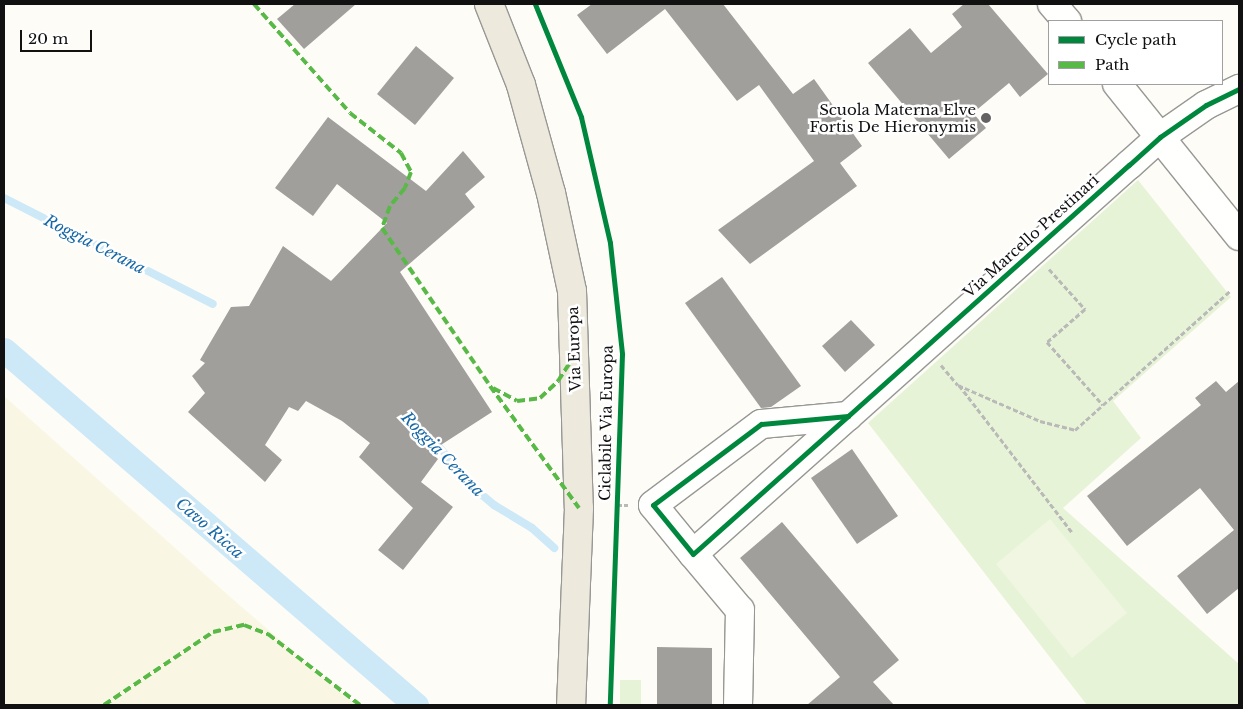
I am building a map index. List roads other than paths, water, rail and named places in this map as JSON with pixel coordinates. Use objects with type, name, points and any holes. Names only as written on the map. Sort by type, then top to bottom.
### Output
[{"type":"main road","name":"Via Europa","points":[[489,4],[523,94],[552,193],[572,291],[579,508],[571,705]]},
{"type":"street","points":[[1052,4],[1066,20]]},
{"type":"street","points":[[1118,85],[1239,236]]},
{"type":"street","name":"Via Marcello Prestinari","points":[[693,554],[1160,137],[1206,105],[1239,88]]},
{"type":"street","points":[[738,705],[740,610],[653,505],[761,424],[848,416]]},
{"type":"waterway","name":"Roggia Cerana","points":[[4,198],[213,304]]},
{"type":"waterway","name":"Cavo Ricca","points":[[4,350],[416,705]]},
{"type":"waterway","name":"Roggia Cerana","points":[[433,440],[475,489],[494,505],[532,528],[554,548]]},
{"type":"place","name":"Scuola Materna Elve Fortis De Hieronymis","points":[[986,118]]}]
